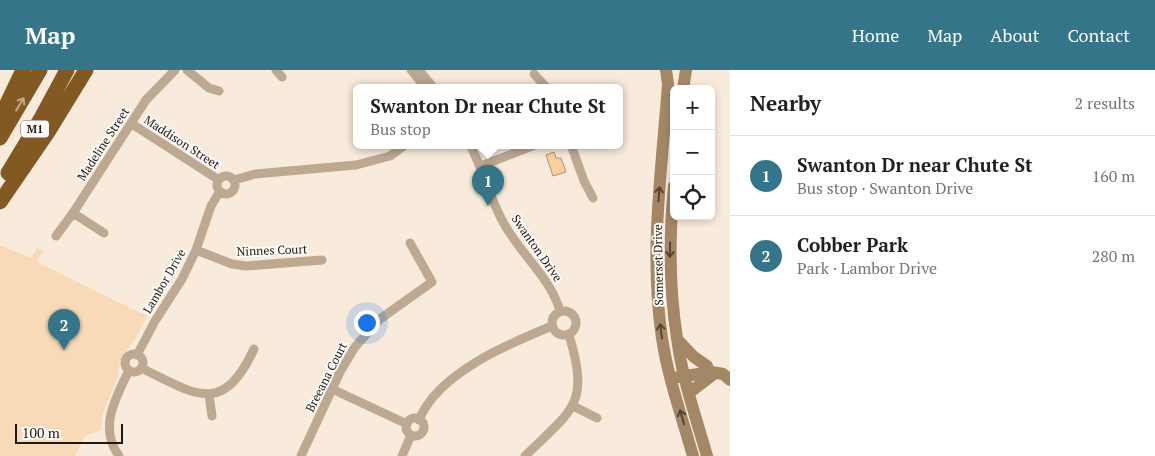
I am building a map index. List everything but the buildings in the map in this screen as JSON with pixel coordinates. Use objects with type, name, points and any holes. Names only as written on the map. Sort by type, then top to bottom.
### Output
[{"type":"highway","points":[[0,118],[23,70]]},
{"type":"highway","name":"M1","points":[[0,138],[40,70]]},
{"type":"highway","name":"M1","points":[[0,185],[36,127],[67,70]]},
{"type":"highway","points":[[0,202],[48,132],[86,70]]},
{"type":"main road","name":"Somerset Drive","points":[[666,70],[668,84],[660,174],[656,253],[660,320],[671,379],[693,456]]},
{"type":"main road","points":[[684,85],[686,70]]},
{"type":"main road","name":"Somerset Drive","points":[[672,220],[671,278],[677,339],[684,375],[707,456]]},
{"type":"main road","points":[[677,339],[694,357],[730,380]]},
{"type":"main road","points":[[689,393],[718,364],[730,368]]},
{"type":"main road","points":[[671,379],[684,375],[692,369],[712,369]]},
{"type":"street","name":"Madeline Street","points":[[56,236],[132,124],[146,100],[175,70]]},
{"type":"street","points":[[187,70],[209,88],[219,91]]},
{"type":"street","points":[[411,70],[423,84]]},
{"type":"street","points":[[419,70],[431,84]]},
{"type":"street","points":[[534,74],[543,84]]},
{"type":"street","name":"Maddison Street","points":[[132,124],[219,180]]},
{"type":"street","name":"Lambor Drive","points":[[234,180],[255,174],[356,164],[390,156],[400,149]]},
{"type":"street","name":"Swanton Drive","points":[[472,149],[481,166],[502,221],[552,290],[560,311],[564,310],[571,313],[576,319],[575,329],[569,334],[578,379],[577,394],[573,406],[564,418],[525,456]]},
{"type":"street","points":[[481,166],[525,149]]},
{"type":"street","points":[[572,149],[593,198]]},
{"type":"street","name":"Lambor Drive","points":[[119,456],[112,445],[110,416],[114,400],[129,370],[125,366],[126,360],[132,354],[137,355],[155,321],[182,278],[196,250],[212,206],[220,192],[225,194],[231,192],[235,186],[234,180],[228,176],[219,180]]},
{"type":"street","points":[[219,180],[220,192]]},
{"type":"street","points":[[73,213],[104,233]]},
{"type":"street","name":"Breeana Court","points":[[301,456],[350,354],[366,332],[391,311],[432,282],[410,243]]},
{"type":"street","name":"Ninnes Court","points":[[196,250],[232,264],[246,266],[322,260]]},
{"type":"street","points":[[560,311],[553,316],[552,326],[557,333],[562,335],[569,334]]},
{"type":"street","points":[[419,420],[432,396],[453,379],[498,349],[552,326]]},
{"type":"street","points":[[141,368],[188,391],[209,395],[220,391],[232,382],[254,349]]},
{"type":"street","points":[[129,370],[136,372],[141,368],[142,362],[137,355]]},
{"type":"street","points":[[332,389],[407,424]]},
{"type":"street","points":[[209,395],[212,416]]},
{"type":"street","points":[[573,406],[597,418]]},
{"type":"street","points":[[411,420],[419,420],[424,426],[423,432],[416,436],[411,435],[407,431],[407,424],[411,420]]},
{"type":"street","points":[[402,456],[411,435]]},
{"type":"shaded area","points":[[0,245],[31,258],[37,248],[43,250],[37,262],[147,316],[136,338],[120,361],[118,376],[103,413],[101,430],[85,436],[75,456],[0,456]]},
{"type":"place","name":"Swanton Dr near Chute St","points":[[488,206]]},
{"type":"place","name":"Cobber Park","points":[[64,350]]}]
